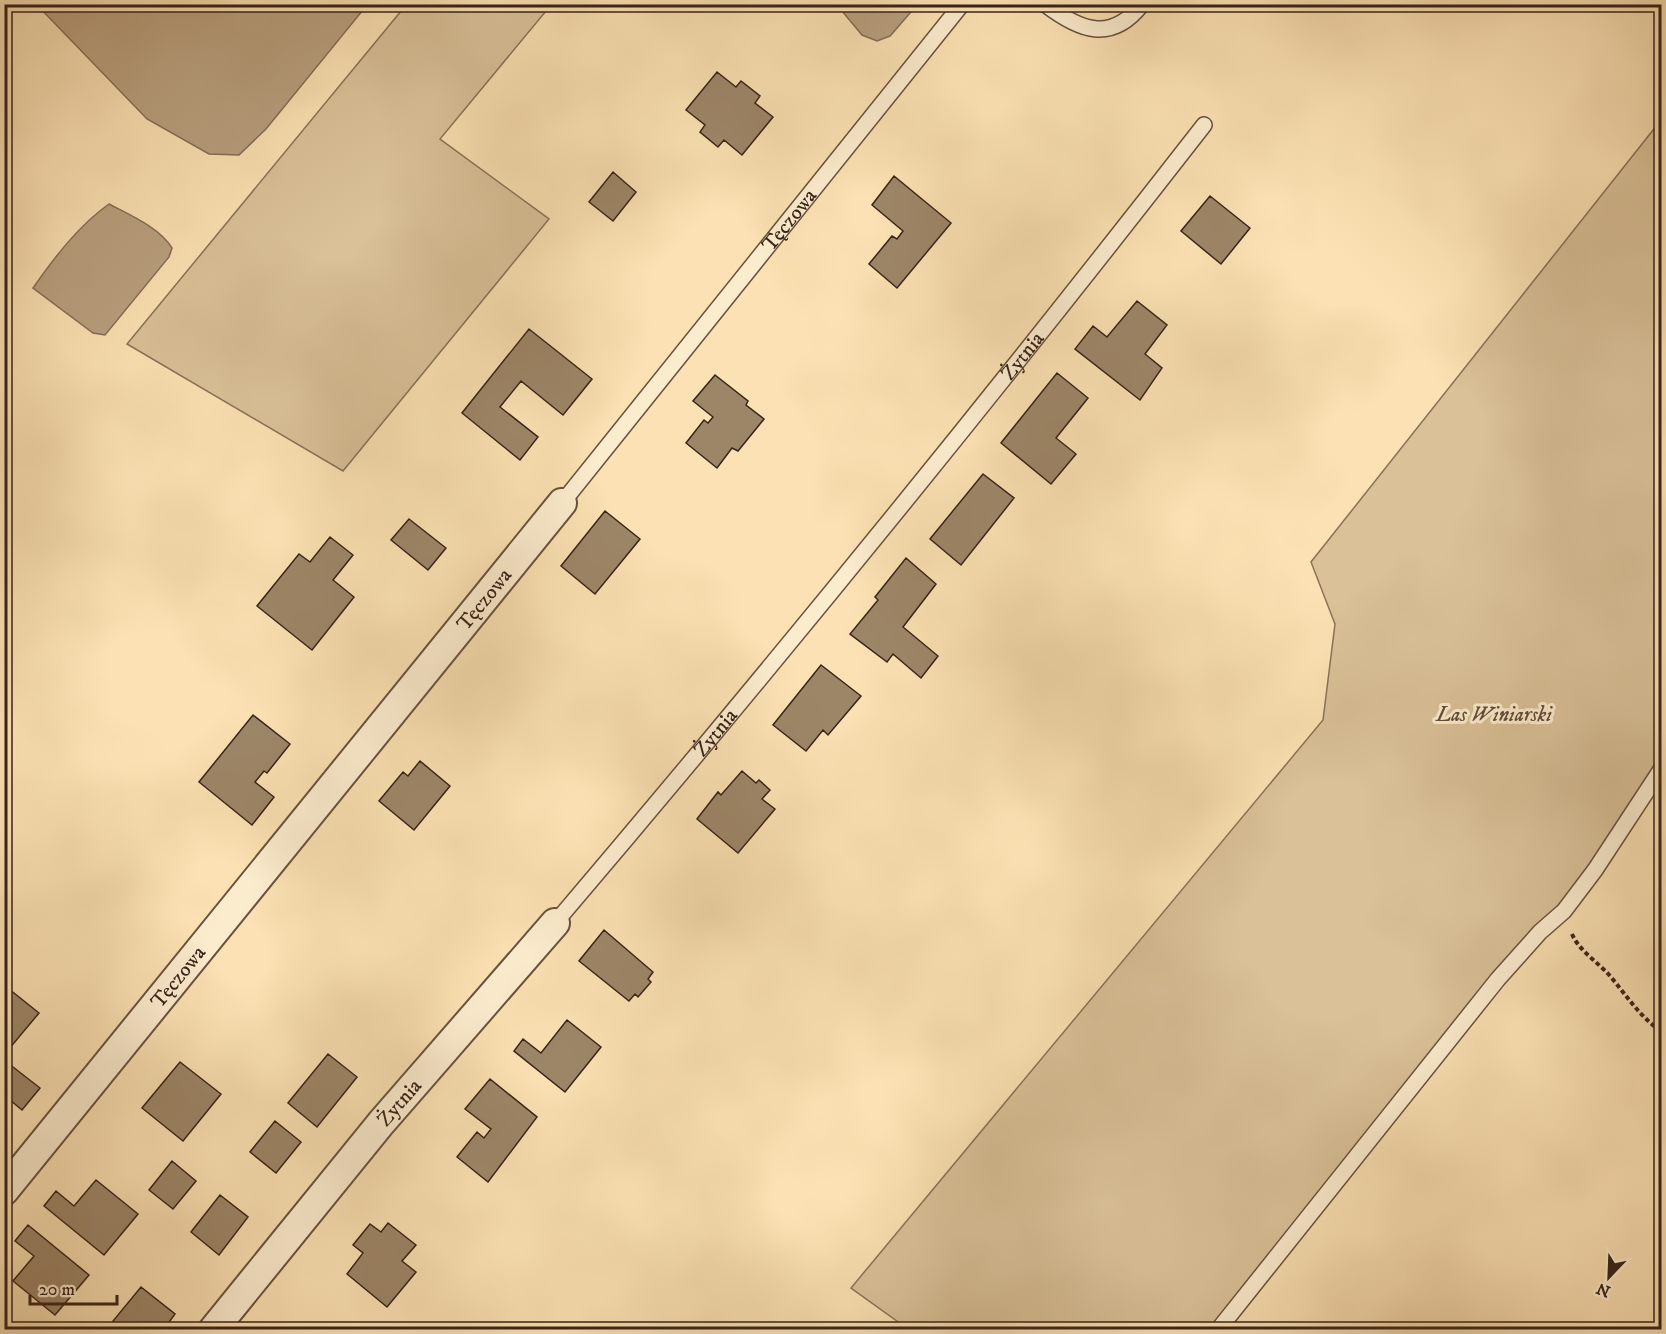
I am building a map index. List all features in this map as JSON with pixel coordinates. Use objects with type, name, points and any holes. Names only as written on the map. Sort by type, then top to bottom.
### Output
[{"type":"street","name":"Tęczowa","points":[[4,1191],[562,503]]},
{"type":"street","name":"Żytnia","points":[[213,1329],[381,1123],[555,923]]},
{"type":"lane","name":"Tęczowa","points":[[562,503],[962,4]]},
{"type":"lane","points":[[1045,4],[1063,18],[1086,29],[1112,29],[1136,13],[1142,4]]},
{"type":"lane","name":"Żytnia","points":[[555,923],[736,711],[907,500],[1204,125]]},
{"type":"lane","points":[[1218,1329],[1498,979],[1540,932],[1564,911],[1595,870],[1662,768]]},
{"type":"path","points":[[1564,911],[1576,942],[1610,976],[1644,1020],[1662,1032]]},
{"type":"green space","points":[[406,5],[551,5],[440,139],[549,219],[343,471],[127,344]]},
{"type":"green space","name":"Las Winiarski","points":[[1661,120],[1661,775],[1552,932],[1531,944],[1218,1329],[908,1329],[851,1288],[1323,720],[1335,624],[1311,562]]},
{"type":"shaded area","points":[[37,5],[367,5],[266,129],[239,155],[209,154],[147,119]]},
{"type":"shaded area","points":[[837,5],[917,5],[890,36],[877,41],[862,35]]},
{"type":"shaded area","points":[[109,204],[152,228],[172,248],[169,257],[105,335],[93,333],[33,288],[77,232]]},
{"type":"building","points":[[717,72],[736,87],[741,81],[760,96],[755,103],[773,117],[742,155],[724,140],[718,147],[700,132],[705,125],[686,110]]},
{"type":"building","points":[[613,172],[636,192],[613,221],[589,202]]},
{"type":"building","points":[[894,176],[951,223],[897,288],[869,264],[892,236],[897,239],[903,231],[872,205]]},
{"type":"building","points":[[1210,196],[1250,228],[1221,264],[1181,231]]},
{"type":"building","points":[[1137,301],[1167,325],[1145,354],[1162,368],[1140,400],[1075,349],[1093,326],[1107,337]]},
{"type":"building","points":[[529,329],[592,379],[563,415],[521,381],[500,407],[538,437],[520,460],[462,413]]},
{"type":"building","points":[[1057,373],[1088,398],[1056,438],[1076,454],[1051,484],[1001,443]]},
{"type":"building","points":[[715,375],[748,401],[746,405],[764,419],[738,451],[732,448],[717,468],[686,443],[704,420],[708,423],[713,417],[693,401]]},
{"type":"building","points":[[983,474],[1014,498],[961,565],[930,539]]},
{"type":"building","points":[[605,511],[640,539],[595,594],[561,566]]},
{"type":"building","points":[[409,519],[446,548],[428,570],[391,540]]},
{"type":"building","points":[[330,537],[353,555],[333,580],[354,597],[312,650],[257,606],[299,554],[310,562]]},
{"type":"building","points":[[906,558],[936,584],[903,627],[938,656],[921,678],[893,654],[887,662],[850,634],[878,600],[875,597]]},
{"type":"building","points":[[821,665],[861,696],[828,735],[823,730],[806,751],[773,725]]},
{"type":"building","points":[[253,715],[290,744],[267,773],[264,771],[255,782],[274,797],[252,825],[199,782]]},
{"type":"building","points":[[420,761],[450,786],[414,830],[379,801],[403,772],[408,776]]},
{"type":"building","points":[[742,771],[756,783],[759,780],[770,790],[762,799],[775,809],[738,853],[697,819],[718,792],[721,795]]},
{"type":"building","points":[[604,930],[653,972],[648,979],[651,982],[638,997],[635,994],[629,1001],[579,961]]},
{"type":"building","points":[[4,985],[39,1013],[4,1055]]},
{"type":"building","points":[[567,1020],[601,1047],[565,1092],[514,1051],[523,1039],[541,1053]]},
{"type":"building","points":[[328,1054],[357,1077],[317,1127],[288,1103]]},
{"type":"building","points":[[4,1060],[40,1088],[22,1110],[4,1095]]},
{"type":"building","points":[[180,1062],[221,1094],[183,1141],[142,1108]]},
{"type":"building","points":[[490,1079],[537,1117],[488,1182],[457,1157],[477,1132],[484,1138],[491,1129],[465,1109]]},
{"type":"building","points":[[275,1121],[301,1142],[276,1173],[250,1152]]},
{"type":"building","points":[[172,1161],[196,1181],[173,1209],[149,1190]]},
{"type":"building","points":[[96,1180],[138,1214],[104,1255],[44,1206],[56,1191],[74,1206]]},
{"type":"building","points":[[220,1195],[248,1217],[219,1255],[191,1232]]},
{"type":"building","points":[[388,1223],[416,1245],[402,1261],[416,1272],[387,1307],[347,1274],[363,1253],[353,1245],[370,1224],[381,1232]]},
{"type":"building","points":[[28,1225],[89,1275],[55,1315],[13,1281],[34,1256],[15,1241]]},
{"type":"building","points":[[141,1287],[175,1314],[167,1325],[170,1327],[168,1330],[112,1330],[117,1324],[113,1321]]}]
